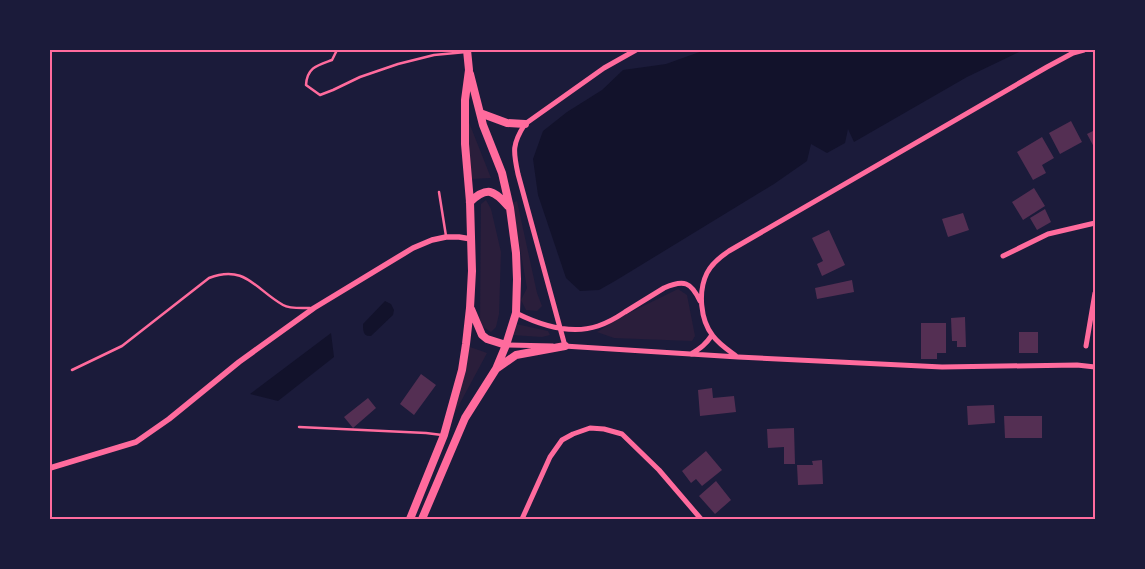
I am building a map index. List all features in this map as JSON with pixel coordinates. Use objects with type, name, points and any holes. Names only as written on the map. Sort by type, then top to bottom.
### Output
[{"type":"main road","points":[[424,519],[427,507],[465,418],[496,369],[516,313],[516,253],[510,208],[502,173],[483,125],[469,70],[467,51]]},
{"type":"main road","points":[[410,519],[444,435],[462,370],[466,344],[472,271],[470,202],[464,144],[469,70]]},
{"type":"main road","points":[[480,113],[507,123],[525,124]]},
{"type":"main road","points":[[470,202],[488,191],[499,195],[510,208]]},
{"type":"main road","points":[[470,308],[482,335],[487,339],[506,345]]},
{"type":"main road","points":[[496,369],[516,355],[565,346]]},
{"type":"street","points":[[565,346],[518,174],[515,144],[525,124],[604,68],[636,50]]},
{"type":"street","points":[[702,304],[703,283],[707,273],[713,264],[729,251],[1047,67],[1073,53],[1084,50]]},
{"type":"street","points":[[1003,256],[1048,234],[1095,223]]},
{"type":"street","points":[[50,468],[136,442],[169,419],[239,362],[314,308],[413,248],[432,240],[446,237],[471,239]]},
{"type":"street","points":[[516,313],[531,320],[560,328],[576,330],[609,322],[673,284],[688,284],[693,287],[702,304],[707,325],[712,335],[726,349],[738,357]]},
{"type":"street","points":[[1086,346],[1095,293]]},
{"type":"street","points":[[691,354],[702,348],[712,335]]},
{"type":"street","points":[[506,345],[565,346],[942,367],[1077,365],[1095,367]]},
{"type":"street","points":[[522,519],[550,457],[562,440],[590,428],[604,429],[622,434],[659,470],[701,519]]},
{"type":"lane","points":[[337,50],[332,60],[315,66],[307,78],[306,85],[320,94],[360,77],[398,64],[434,54],[467,51]]},
{"type":"lane","points":[[439,192],[446,237]]},
{"type":"lane","points":[[72,370],[122,346],[209,278],[219,274],[232,274],[244,277],[284,306],[314,308]]},
{"type":"lane","points":[[300,427],[444,435]]},
{"type":"shaded area","points":[[705,50],[1023,50],[967,77],[854,142],[848,129],[845,143],[827,153],[811,144],[807,161],[774,184],[599,290],[580,291],[566,278],[538,195],[533,159],[543,131],[567,112],[602,90],[623,70],[666,64]]},
{"type":"shaded area","points":[[466,115],[491,178],[471,179]]},
{"type":"shaded area","points":[[486,200],[491,209],[501,252],[499,314],[496,327],[491,332],[480,325],[481,204]]},
{"type":"shaded area","points":[[517,201],[537,293],[542,306],[537,311],[526,310],[521,300],[527,288],[512,203]]},
{"type":"shaded area","points":[[678,289],[687,295],[695,336],[692,341],[614,338],[597,332],[621,317]]},
{"type":"shaded area","points":[[385,301],[391,304],[394,310],[393,315],[371,336],[366,335],[363,331],[363,324]]},
{"type":"shaded area","points":[[516,324],[548,331],[550,335],[542,337],[512,335]]},
{"type":"shaded area","points":[[331,333],[334,357],[278,401],[250,394]]},
{"type":"shaded area","points":[[470,347],[487,353],[452,418]]},
{"type":"building","points":[[1071,121],[1082,142],[1060,154],[1049,133]]},
{"type":"building","points":[[1095,130],[1095,149],[1087,134]]},
{"type":"building","points":[[1042,137],[1054,158],[1042,165],[1046,173],[1033,180],[1017,152]]},
{"type":"building","points":[[1034,188],[1045,206],[1023,220],[1012,202]]},
{"type":"building","points":[[1045,209],[1051,222],[1037,230],[1030,218]]},
{"type":"building","points":[[963,213],[969,230],[948,237],[942,219]]},
{"type":"building","points":[[829,230],[845,265],[822,276],[817,264],[823,261],[812,238]]},
{"type":"building","points":[[852,280],[854,292],[817,299],[815,288]]},
{"type":"building","points":[[965,317],[966,347],[957,347],[957,341],[952,341],[951,318]]},
{"type":"building","points":[[921,323],[946,323],[946,353],[937,353],[937,359],[921,359]]},
{"type":"building","points":[[1019,332],[1038,332],[1038,353],[1019,353]]},
{"type":"building","points":[[421,374],[436,385],[414,415],[400,404]]},
{"type":"building","points":[[712,388],[713,398],[734,396],[736,412],[700,416],[698,390]]},
{"type":"building","points":[[368,398],[376,408],[353,428],[344,417]]},
{"type":"building","points":[[994,405],[995,423],[968,425],[967,406]]},
{"type":"building","points":[[1004,416],[1042,416],[1042,438],[1005,438]]},
{"type":"building","points":[[794,428],[795,464],[784,464],[784,447],[768,448],[767,429]]},
{"type":"building","points":[[706,451],[722,470],[702,486],[696,479],[691,483],[682,471]]},
{"type":"building","points":[[822,460],[823,484],[798,485],[797,465],[813,465],[812,461]]},
{"type":"building","points":[[716,481],[731,500],[715,514],[699,496]]}]
